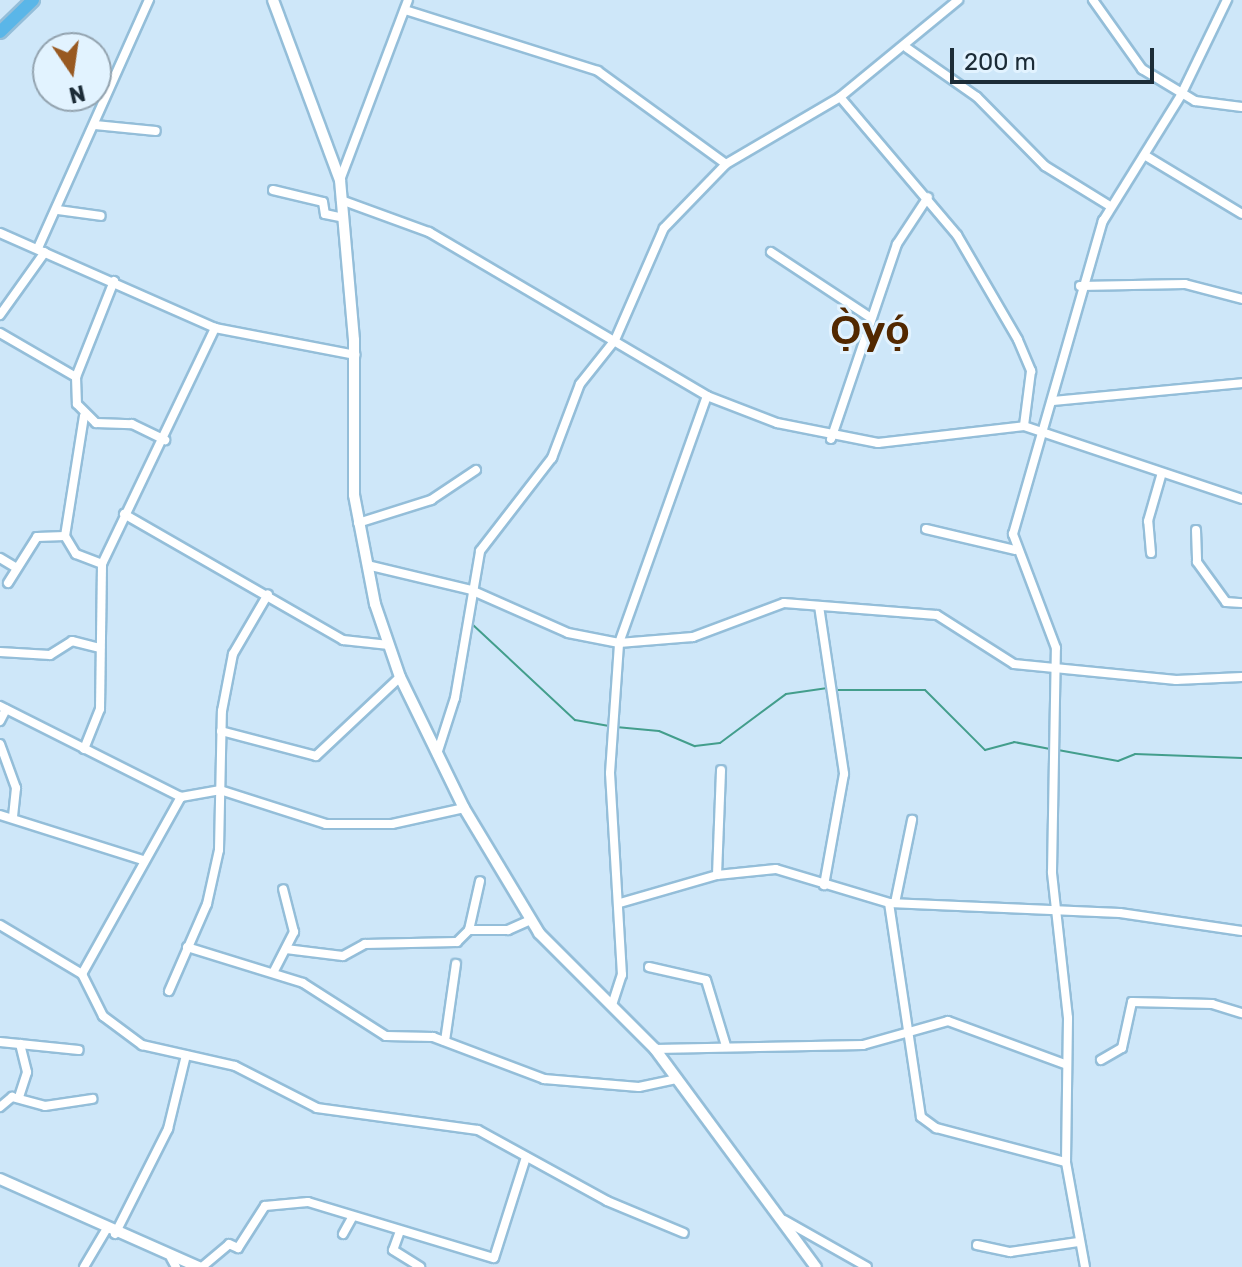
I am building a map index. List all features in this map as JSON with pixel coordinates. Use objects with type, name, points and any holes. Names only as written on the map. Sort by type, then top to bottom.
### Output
[{"type":"highway","points":[[0,32],[33,0]]},
{"type":"street","points":[[0,315],[41,250],[149,0]]},
{"type":"street","points":[[273,0],[340,180],[339,217],[355,355],[350,435],[358,523],[400,677],[464,808],[530,920],[655,1049],[816,1267]]},
{"type":"street","points":[[340,180],[408,0]]},
{"type":"street","points":[[437,754],[455,698],[471,590],[485,541],[540,476],[580,384],[615,340],[664,228],[726,164],[840,97],[907,48],[958,0]]},
{"type":"street","points":[[1093,0],[1137,64],[1181,95],[1242,107]]},
{"type":"street","points":[[1085,1267],[1078,1242],[1066,1162],[1066,986],[1054,913],[1056,668],[1052,621],[1015,550],[1016,519],[1053,401],[1080,286],[1110,206],[1146,156],[1181,95],[1227,0]]},
{"type":"street","points":[[405,10],[598,71],[726,164]]},
{"type":"street","points":[[907,48],[977,97],[1045,166],[1110,206]]},
{"type":"street","points":[[840,97],[928,197],[1028,360],[1024,426]]},
{"type":"street","points":[[95,125],[156,131]]},
{"type":"street","points":[[1146,156],[1242,214]]},
{"type":"street","points":[[273,190],[323,202],[325,214],[339,217]]},
{"type":"street","points":[[831,439],[868,316],[880,303],[903,230],[928,197]]},
{"type":"street","points":[[341,200],[439,237],[707,396],[831,439],[878,443],[1024,426],[1161,476],[1242,499]]},
{"type":"street","points":[[58,210],[101,216]]},
{"type":"street","points":[[0,233],[215,328],[355,355]]},
{"type":"street","points":[[771,252],[868,316]]},
{"type":"street","points":[[102,564],[76,554],[65,536],[84,416],[76,377],[114,281]]},
{"type":"street","points":[[1080,286],[1185,284],[1242,299]]},
{"type":"street","points":[[84,749],[100,709],[102,564],[124,514],[165,440],[215,328]]},
{"type":"street","points":[[0,333],[76,377]]},
{"type":"street","points":[[1053,401],[1242,383]]},
{"type":"street","points":[[612,1005],[622,986],[610,729],[619,643],[707,396]]},
{"type":"street","points":[[84,416],[132,424],[165,440]]},
{"type":"street","points":[[358,523],[431,500],[476,470]]},
{"type":"street","points":[[1151,553],[1148,521],[1161,476]]},
{"type":"street","points":[[124,514],[268,594],[343,640],[389,645]]},
{"type":"street","points":[[926,529],[1015,550]]},
{"type":"street","points":[[1196,530],[1197,562],[1226,602],[1242,603]]},
{"type":"street","points":[[8,583],[15,567],[38,536],[65,536]]},
{"type":"street","points":[[0,558],[15,567]]},
{"type":"street","points":[[367,565],[471,590],[568,633],[619,643],[693,637],[784,603],[878,616],[937,615],[1014,664],[1176,680],[1242,677]]},
{"type":"street","points":[[169,991],[207,904],[220,790],[221,731],[233,654],[268,594]]},
{"type":"street","points":[[819,606],[827,675],[834,705],[843,801],[824,885]]},
{"type":"street","points":[[0,652],[50,655],[72,641],[100,648]]},
{"type":"street","points":[[221,731],[316,756],[400,677]]},
{"type":"street","points":[[0,721],[3,707],[181,797],[220,790],[326,824],[392,824],[464,808]]},
{"type":"street","points":[[0,744],[16,788],[13,817]]},
{"type":"street","points":[[717,875],[721,770]]},
{"type":"street","points":[[82,974],[143,860],[181,797]]},
{"type":"street","points":[[0,815],[143,860]]},
{"type":"street","points":[[912,820],[892,903],[908,1030],[927,1124],[1066,1162]]},
{"type":"street","points":[[620,903],[717,875],[776,869],[892,903],[1054,913],[1120,913],[1242,931]]},
{"type":"street","points":[[286,949],[343,956],[365,944],[457,942],[469,930],[480,881]]},
{"type":"street","points":[[274,971],[286,949],[294,924],[283,889]]},
{"type":"street","points":[[469,930],[508,930],[530,920]]},
{"type":"street","points":[[0,925],[82,974],[109,1023],[142,1045],[261,1076],[317,1108],[478,1130],[526,1157],[684,1233]]},
{"type":"street","points":[[187,947],[215,960],[274,971],[386,1036],[445,1041],[573,1084],[677,1079]]},
{"type":"street","points":[[445,1041],[456,964]]},
{"type":"street","points":[[649,967],[706,980],[726,1046]]},
{"type":"street","points":[[1101,1060],[1122,1048],[1132,1002],[1212,1004],[1242,1013]]},
{"type":"street","points":[[655,1049],[863,1045],[938,1021],[978,1027],[1065,1064]]},
{"type":"street","points":[[0,1042],[79,1050]]},
{"type":"street","points":[[0,1107],[19,1097],[27,1072],[20,1044]]},
{"type":"street","points":[[84,1267],[111,1232],[168,1129],[186,1055]]},
{"type":"street","points":[[19,1097],[45,1106],[92,1099]]},
{"type":"street","points":[[0,1179],[173,1262],[200,1267],[229,1244],[238,1248],[265,1206],[308,1202],[352,1218],[494,1258],[526,1157]]},
{"type":"street","points":[[343,1234],[352,1218]]},
{"type":"street","points":[[784,1220],[867,1267]]},
{"type":"street","points":[[400,1231],[393,1250],[420,1267]]},
{"type":"street","points":[[977,1245],[1010,1252],[1078,1242]]},
{"type":"waterway","points":[[472,624],[575,720],[610,726]]},
{"type":"waterway","points":[[616,727],[659,731],[695,746],[720,743],[786,694],[828,688]]},
{"type":"waterway","points":[[834,690],[925,690],[985,750],[1014,742],[1051,749]]},
{"type":"waterway","points":[[1058,750],[1118,761],[1135,754],[1242,758]]},
{"type":"district","name":"Ọ̀yọ́","points":[[870,331]]}]
